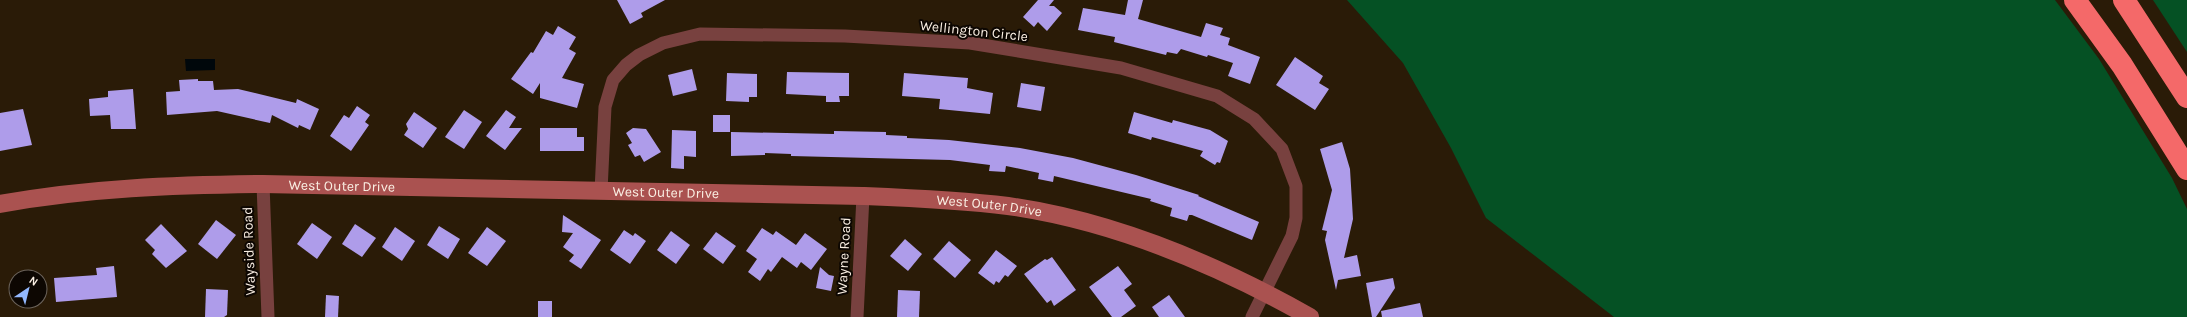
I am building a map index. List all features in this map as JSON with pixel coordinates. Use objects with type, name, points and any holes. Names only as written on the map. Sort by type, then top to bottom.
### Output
[{"type":"highway","points":[[2075,0],[2122,65],[2187,169]]},
{"type":"highway","points":[[2124,0],[2187,97]]},
{"type":"street","name":"Wellington Circle","points":[[601,191],[605,107],[610,86],[626,65],[639,55],[663,43],[700,34],[845,36],[986,46],[1122,68],[1189,86],[1217,96],[1254,119],[1282,149],[1296,186],[1297,200],[1292,236],[1252,317]]},
{"type":"street","name":"West Outer Drive","points":[[0,204],[109,190],[180,185],[263,184],[863,196],[950,200],[1009,207],[1070,219],[1105,228],[1182,253],[1265,292],[1310,317]]},
{"type":"street","name":"Wayside Road","points":[[263,184],[268,317]]},
{"type":"street","name":"Wayne Road","points":[[857,317],[863,196]]},
{"type":"green space","points":[[1347,0],[2055,0],[2099,59],[2172,178],[2187,209],[2187,317],[1614,317],[1486,218],[1451,148],[1403,63]]},
{"type":"green space","points":[[2153,0],[2187,0],[2187,52]]},
{"type":"shaded area","points":[[185,59],[215,59],[215,70],[186,71]]},
{"type":"building","points":[[617,0],[665,0],[641,13],[643,17],[630,24]]},
{"type":"building","points":[[1038,0],[1054,0],[1049,6],[1054,6],[1062,13],[1047,31],[1038,22],[1034,27],[1023,17]]},
{"type":"building","points":[[1128,0],[1143,0],[1138,19],[1201,37],[1206,23],[1223,28],[1220,35],[1230,38],[1228,45],[1260,57],[1250,84],[1228,76],[1233,63],[1208,55],[1207,57],[1181,49],[1177,54],[1167,52],[1166,55],[1114,42],[1115,37],[1078,30],[1083,8],[1125,15]]},
{"type":"building","points":[[558,26],[576,37],[569,49],[576,53],[562,78],[584,84],[577,108],[540,98],[540,83],[533,94],[511,79],[531,52],[533,53],[546,31],[553,35]]},
{"type":"building","points":[[1295,57],[1323,76],[1319,83],[1329,89],[1315,110],[1276,85]]},
{"type":"building","points":[[692,69],[697,90],[673,96],[668,75]]},
{"type":"building","points":[[787,72],[849,73],[849,96],[839,96],[840,102],[826,102],[826,96],[786,94]]},
{"type":"building","points":[[727,73],[757,74],[757,97],[749,97],[749,102],[726,101]]},
{"type":"building","points":[[904,73],[968,78],[967,88],[993,93],[990,114],[939,109],[940,99],[902,96]]},
{"type":"building","points":[[198,79],[198,81],[213,81],[214,90],[238,89],[296,103],[297,99],[319,109],[310,130],[299,125],[298,128],[272,115],[270,123],[217,111],[167,115],[166,92],[180,91],[179,80]]},
{"type":"building","points":[[1021,83],[1045,87],[1041,111],[1017,107]]},
{"type":"building","points":[[133,89],[136,129],[111,129],[110,115],[90,116],[89,99],[108,97],[108,91]]},
{"type":"building","points":[[357,106],[370,115],[365,122],[369,125],[351,151],[330,136],[344,115],[349,118]]},
{"type":"building","points":[[23,109],[32,145],[0,151],[0,113]]},
{"type":"building","points":[[464,110],[482,122],[464,149],[445,137]]},
{"type":"building","points":[[506,110],[516,117],[509,128],[522,128],[505,150],[486,136]]},
{"type":"building","points":[[414,112],[437,128],[423,148],[404,135],[408,129],[406,124]]},
{"type":"building","points":[[1134,112],[1172,123],[1173,120],[1210,130],[1228,141],[1220,163],[1217,162],[1215,165],[1200,156],[1203,151],[1152,137],[1151,140],[1128,133]]},
{"type":"building","points":[[713,115],[730,115],[730,132],[713,132]]},
{"type":"building","points":[[540,128],[577,128],[577,137],[584,137],[584,151],[540,151]]},
{"type":"building","points":[[633,128],[646,129],[661,152],[644,162],[640,155],[635,157],[628,145],[632,143],[626,133]]},
{"type":"building","points":[[672,130],[696,131],[696,157],[684,156],[684,169],[671,168]]},
{"type":"building","points":[[834,131],[886,132],[886,135],[907,136],[907,138],[949,140],[1020,148],[1073,158],[1136,175],[1199,195],[1198,196],[1259,222],[1252,240],[1192,215],[1189,215],[1187,221],[1170,216],[1172,208],[1150,201],[1151,199],[1054,176],[1053,182],[1038,179],[1039,173],[1006,166],[1005,172],[989,171],[990,165],[950,160],[791,156],[791,154],[765,153],[765,155],[731,156],[731,132],[834,134]]},
{"type":"building","points":[[1342,142],[1350,169],[1353,219],[1344,258],[1357,255],[1361,276],[1338,280],[1336,290],[1325,240],[1327,231],[1322,230],[1332,190],[1320,149]]},
{"type":"building","points":[[563,215],[601,240],[581,269],[569,261],[574,255],[563,247],[573,233],[562,232]]},
{"type":"building","points":[[216,220],[236,235],[217,259],[198,244]]},
{"type":"building","points":[[312,223],[332,237],[317,259],[297,244]]},
{"type":"building","points":[[161,224],[187,251],[166,268],[152,254],[155,250],[145,240]]},
{"type":"building","points":[[355,224],[376,238],[362,257],[342,244]]},
{"type":"building","points":[[439,226],[460,239],[448,259],[427,245]]},
{"type":"building","points":[[395,227],[415,241],[402,261],[382,247]]},
{"type":"building","points":[[487,227],[506,241],[487,266],[468,253]]},
{"type":"building","points":[[762,228],[773,235],[776,231],[796,245],[805,233],[827,249],[811,270],[801,262],[797,268],[782,257],[771,272],[768,269],[760,281],[748,272],[757,259],[746,251]]},
{"type":"building","points":[[624,230],[633,236],[635,233],[646,241],[630,264],[610,250]]},
{"type":"building","points":[[671,231],[690,245],[676,264],[657,250]]},
{"type":"building","points":[[716,232],[736,246],[723,264],[703,249]]},
{"type":"building","points":[[905,239],[922,254],[908,271],[890,256]]},
{"type":"building","points":[[949,241],[971,260],[955,278],[933,259]]},
{"type":"building","points":[[996,250],[1017,266],[1008,277],[1005,275],[999,283],[996,281],[994,285],[978,273]]},
{"type":"building","points":[[1052,257],[1076,290],[1054,306],[1051,300],[1047,303],[1024,274],[1045,259],[1047,260]]},
{"type":"building","points":[[114,266],[117,297],[56,302],[54,278],[97,275],[96,268]]},
{"type":"building","points":[[1118,266],[1132,284],[1124,290],[1136,306],[1121,317],[1112,317],[1089,287]]},
{"type":"building","points":[[820,267],[829,275],[834,276],[831,291],[816,288]]},
{"type":"building","points":[[1393,278],[1395,288],[1376,317],[1372,317],[1366,283]]},
{"type":"building","points":[[206,289],[228,290],[227,315],[224,317],[205,317]]},
{"type":"building","points":[[898,290],[920,291],[919,317],[897,317]]},
{"type":"building","points":[[326,295],[339,296],[338,317],[325,317]]},
{"type":"building","points":[[1169,295],[1185,317],[1159,317],[1152,307]]},
{"type":"building","points":[[538,301],[552,301],[552,317],[538,317]]},
{"type":"building","points":[[1420,303],[1423,317],[1382,317],[1381,311]]}]
